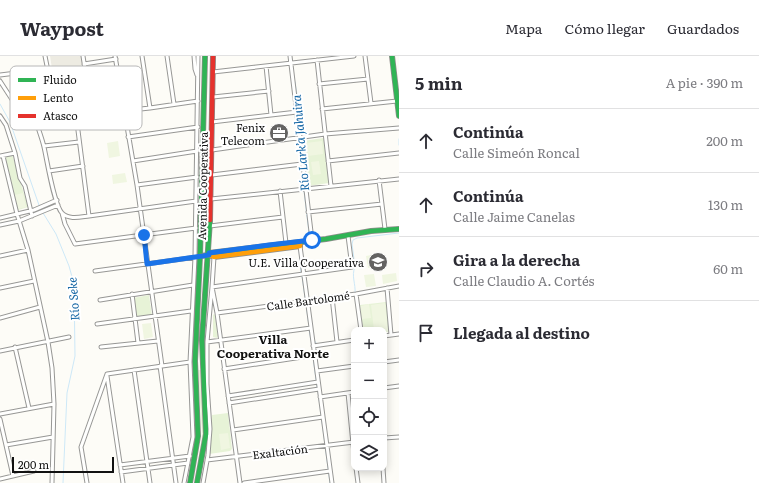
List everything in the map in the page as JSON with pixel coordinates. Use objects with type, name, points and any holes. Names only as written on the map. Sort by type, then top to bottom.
[{"type":"street","points":[[45,56],[47,66]]},
{"type":"street","points":[[83,56],[84,64],[115,58]]},
{"type":"street","points":[[142,56],[150,108]]},
{"type":"street","points":[[167,56],[174,104]]},
{"type":"street","points":[[194,56],[195,69],[198,76]]},
{"type":"street","points":[[184,483],[193,437],[190,362],[191,311],[193,285],[198,257],[196,200],[198,56]]},
{"type":"street","name":"Avenida Cooperativa","points":[[190,483],[198,436],[195,361],[205,56]]},
{"type":"street","name":"Avenida Cooperativa","points":[[197,483],[206,434],[202,340],[211,255],[210,226],[213,56]]},
{"type":"street","points":[[290,56],[312,240]]},
{"type":"street","points":[[213,72],[354,56]]},
{"type":"street","points":[[365,56],[371,103]]},
{"type":"street","points":[[392,56],[399,116]]},
{"type":"street","points":[[317,60],[324,134],[331,186]]},
{"type":"street","points":[[266,66],[272,115]]},
{"type":"street","points":[[0,75],[10,74]]},
{"type":"street","points":[[320,84],[368,79]]},
{"type":"street","points":[[0,81],[10,96]]},
{"type":"street","points":[[213,97],[269,91]]},
{"type":"street","points":[[142,109],[198,101]]},
{"type":"street","points":[[322,109],[397,101]]},
{"type":"street","points":[[212,122],[297,112]]},
{"type":"street","points":[[0,116],[6,125],[20,178],[25,186],[34,215]]},
{"type":"street","points":[[0,127],[6,125]]},
{"type":"street","points":[[128,137],[198,127]]},
{"type":"street","points":[[212,150],[324,134],[399,128]]},
{"type":"street","points":[[39,130],[58,205],[75,244],[196,228]]},
{"type":"street","points":[[78,130],[89,216]]},
{"type":"street","points":[[127,130],[144,235],[176,483]]},
{"type":"street","points":[[44,146],[79,142]]},
{"type":"street","points":[[133,161],[197,151]]},
{"type":"street","points":[[14,153],[2,156],[28,250],[48,342],[52,368],[54,404],[52,483]]},
{"type":"street","points":[[328,161],[399,153]]},
{"type":"street","points":[[212,175],[302,164]]},
{"type":"street","points":[[49,171],[83,166]]},
{"type":"street","points":[[137,185],[197,177]]},
{"type":"street","points":[[211,199],[399,178]]},
{"type":"street","points":[[379,180],[385,229]]},
{"type":"street","points":[[280,191],[286,243]]},
{"type":"street","points":[[0,218],[32,210],[57,200]]},
{"type":"street","points":[[62,213],[68,217],[89,216],[196,200]]},
{"type":"street","points":[[308,212],[382,204]]},
{"type":"street","points":[[0,225],[19,221],[58,205]]},
{"type":"street","points":[[210,226],[283,217]]},
{"type":"street","points":[[211,255],[300,244],[312,240],[348,236],[385,229],[399,229]]},
{"type":"street","points":[[212,287],[352,266],[348,236]]},
{"type":"street","points":[[96,271],[286,243],[300,244]]},
{"type":"street","points":[[300,244],[332,483]]},
{"type":"street","points":[[0,256],[28,250]]},
{"type":"street","points":[[203,483],[207,460],[210,420],[207,384],[207,342],[212,287],[211,255]]},
{"type":"street","points":[[0,288],[34,282]]},
{"type":"street","points":[[100,300],[193,285]]},
{"type":"street","name":"Calle Bartolomé","points":[[217,313],[356,294],[399,286]]},
{"type":"street","points":[[212,287],[221,340],[240,483]]},
{"type":"street","points":[[387,288],[391,335]]},
{"type":"street","points":[[132,294],[138,343]]},
{"type":"street","points":[[356,294],[361,327]]},
{"type":"street","points":[[332,297],[338,342]]},
{"type":"street","points":[[0,318],[40,307]]},
{"type":"street","points":[[97,324],[191,311]]},
{"type":"street","points":[[207,342],[311,328]]},
{"type":"street","points":[[387,336],[399,334]]},
{"type":"street","points":[[0,351],[69,338]]},
{"type":"street","points":[[314,346],[351,340]]},
{"type":"street","points":[[101,347],[158,341]]},
{"type":"street","points":[[15,347],[28,408]]},
{"type":"street","points":[[224,369],[314,355]]},
{"type":"street","points":[[387,362],[399,360]]},
{"type":"street","points":[[107,374],[190,362]]},
{"type":"street","points":[[317,371],[351,366]]},
{"type":"street","points":[[134,370],[150,483]]},
{"type":"street","points":[[107,374],[123,483]]},
{"type":"street","points":[[88,483],[82,447],[107,374]]},
{"type":"street","points":[[228,396],[318,382]]},
{"type":"street","points":[[387,388],[399,386],[399,391]]},
{"type":"street","points":[[229,402],[319,389]]},
{"type":"street","points":[[320,397],[351,392]]},
{"type":"street","points":[[348,393],[352,435]]},
{"type":"street","points":[[0,414],[54,404]]},
{"type":"street","points":[[233,430],[323,417]]},
{"type":"street","points":[[0,419],[13,476]]},
{"type":"street","points":[[6,446],[53,436]]},
{"type":"street","points":[[387,438],[399,437]]},
{"type":"street","name":"Exaltación","points":[[207,460],[351,442]]},
{"type":"street","points":[[120,465],[190,456]]},
{"type":"street","points":[[122,472],[188,463]]},
{"type":"street","points":[[0,479],[34,471]]},
{"type":"street","points":[[244,483],[330,471]]},
{"type":"street","points":[[356,471],[358,483]]},
{"type":"street","points":[[383,471],[384,483]]},
{"type":"green space","points":[[323,138],[329,183],[308,186],[302,142]]},
{"type":"green space","points":[[118,141],[120,156],[109,158],[107,143]]},
{"type":"green space","points":[[322,141],[323,154],[308,156],[306,143]]},
{"type":"green space","points":[[210,152],[207,253],[205,255],[207,154]]},
{"type":"green space","points":[[12,154],[28,207],[18,210],[5,156]]},
{"type":"green space","points":[[319,161],[321,174],[313,175],[311,162]]},
{"type":"green space","points":[[125,173],[127,182],[113,184],[112,175]]},
{"type":"green space","points":[[23,193],[26,207],[18,209],[15,195]]},
{"type":"green space","points":[[382,253],[384,266],[368,268],[366,256]]},
{"type":"green space","points":[[396,273],[397,281],[383,284],[382,275]]},
{"type":"green space","points":[[374,274],[376,286],[366,287],[364,275]]},
{"type":"green space","points":[[149,295],[152,316],[137,318],[133,298]]},
{"type":"green space","points":[[386,302],[390,331],[387,332],[387,327],[363,327],[360,305]]},
{"type":"green space","points":[[385,303],[388,331],[387,327],[374,327],[371,305]]},
{"type":"green space","points":[[369,304],[371,318],[362,319],[361,306]]},
{"type":"green space","points":[[214,314],[218,336],[217,338],[213,337]]},
{"type":"green space","points":[[151,323],[153,337],[144,339],[142,324]]},
{"type":"green space","points":[[198,370],[201,370],[205,435],[201,462],[198,462],[202,435]]},
{"type":"green space","points":[[228,413],[232,449],[230,451],[209,454],[212,415]]},
{"type":"green space","points":[[228,433],[230,448],[221,450],[219,434]]},
{"type":"shaded area","points":[[50,56],[82,56],[83,66],[52,66]]},
{"type":"waterway","name":"Río Lark’a Jahuira","points":[[295,82],[299,108],[299,122]]},
{"type":"waterway","name":"Río Seke","points":[[0,104],[10,122]]},
{"type":"waterway","name":"Río Lark’a Jahuira","points":[[296,124],[300,155]]},
{"type":"waterway","name":"Río Seke","points":[[13,130],[40,208],[56,234],[69,266],[74,284],[75,356],[67,393],[63,483]]},
{"type":"waterway","name":"Río Lark’a Jahuira","points":[[399,139],[399,145]]},
{"type":"waterway","name":"Río Lark’a Jahuira","points":[[301,166],[309,233],[308,240]]},
{"type":"waterway","name":"Río Lark’a Jahuira","points":[[355,293],[353,274],[355,267],[352,244],[353,240],[357,238],[399,233]]},
{"type":"waterway","name":"Río Lark’a Jahuira","points":[[299,249],[301,273]]},
{"type":"waterway","name":"Río Lark’a Jahuira","points":[[302,276],[309,326]]},
{"type":"waterway","name":"Río Lark’a Jahuira","points":[[309,330],[311,340]]},
{"type":"waterway","name":"Río Lark’a Jahuira","points":[[314,342],[316,342],[315,349]]},
{"type":"waterway","name":"Río Lark’a Jahuira","points":[[313,357],[317,387]]},
{"type":"waterway","name":"Río Lark’a Jahuira","points":[[318,391],[330,483]]},
{"type":"traffic: fast","points":[[190,483],[198,436],[195,361],[200,256],[205,56]]},
{"type":"traffic: fast","points":[[392,56],[399,116]]},
{"type":"traffic: fast","points":[[197,483],[206,434],[202,340],[210,220]]},
{"type":"traffic: fast","points":[[209,253],[326,239],[371,231],[399,229]]},
{"type":"traffic: slow","points":[[200,256],[209,255],[214,257],[300,246],[300,242]]},
{"type":"traffic: jam","points":[[210,220],[213,56]]},
{"type":"place","name":"Fenix Telecom","points":[[279,133]]},
{"type":"place","name":"U.E. Villa Cooperativa","points":[[378,262]]},
{"type":"district","name":"Villa Cooperativa Norte","points":[[273,346]]},
{"type":"route","points":[[144,235],[147,264],[209,255],[209,253],[312,240]]}]
